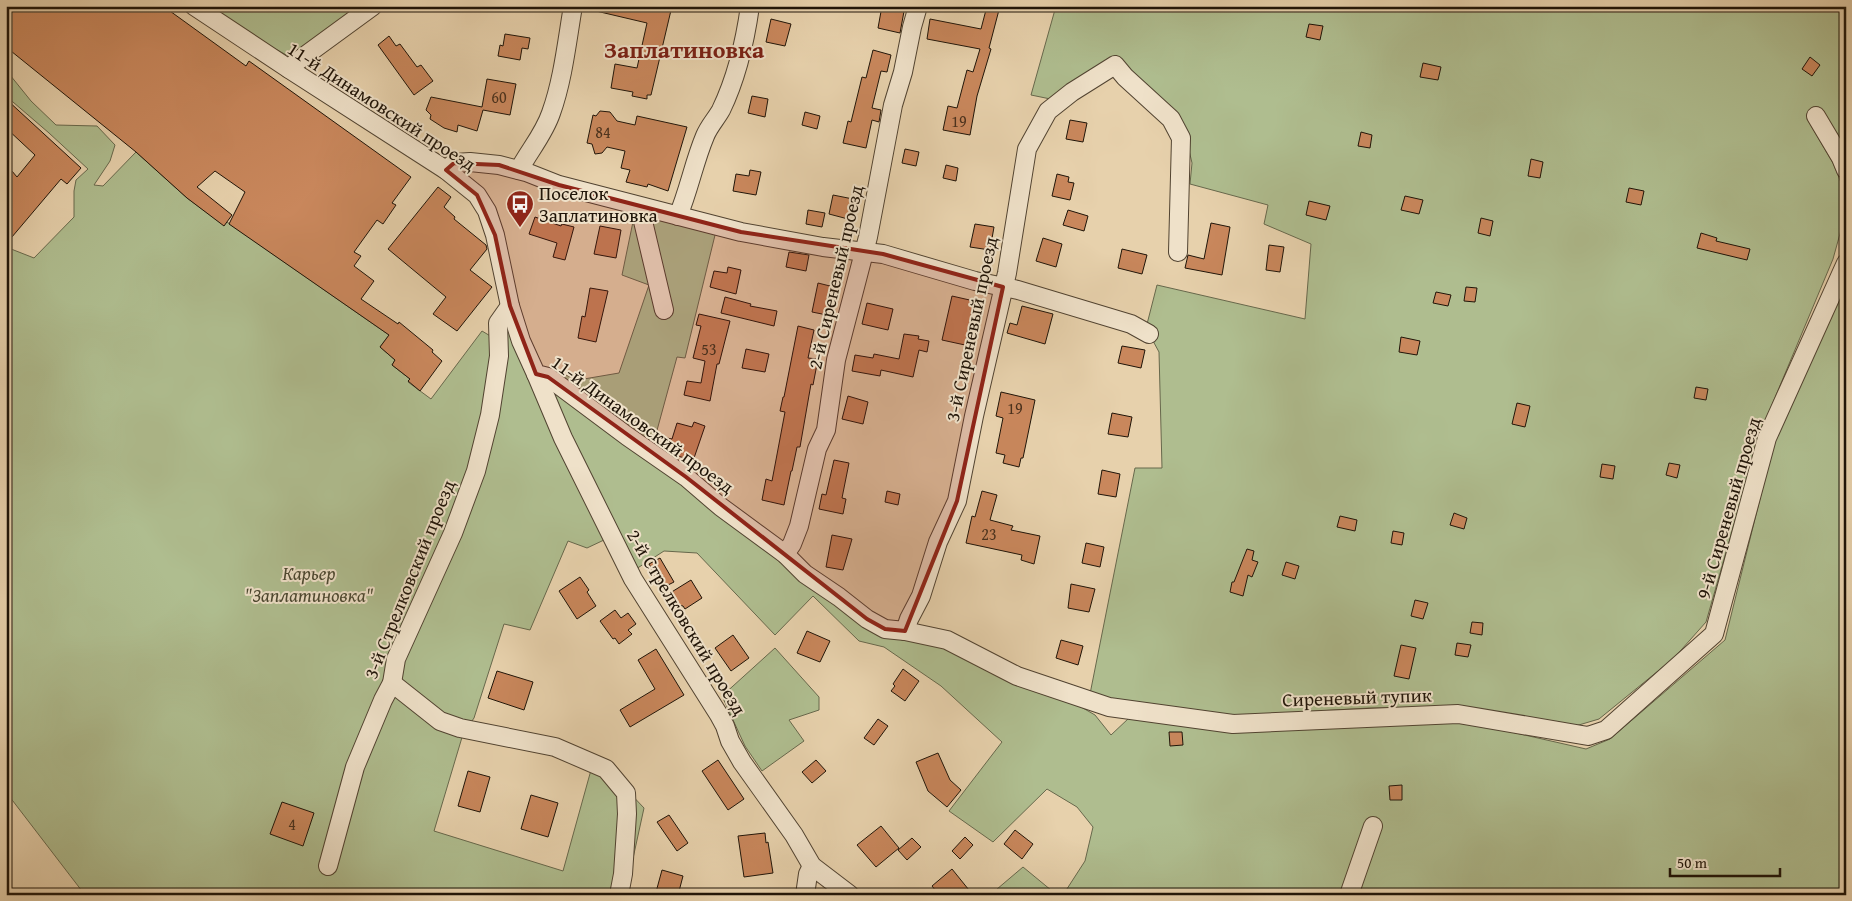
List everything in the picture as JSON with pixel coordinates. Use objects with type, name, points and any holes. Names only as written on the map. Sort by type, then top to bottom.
[{"type":"street","name":"11-й Динамовский проезд","points":[[194,6],[446,170],[477,195],[487,211],[496,235],[510,306],[536,374],[548,377],[686,477],[721,507],[784,554],[805,574],[867,619],[885,629],[905,631],[947,640],[1017,676],[1109,707]]},
{"type":"street","points":[[289,69],[373,6]]},
{"type":"street","points":[[519,170],[545,128],[552,112],[559,84],[572,6]]},
{"type":"street","points":[[678,216],[688,192],[695,162],[706,133],[720,111],[733,82],[745,44],[750,6]]},
{"type":"street","name":"2-й Сиреневый проезд","points":[[784,554],[792,544],[799,526],[817,450],[826,430],[836,360],[868,237],[893,105],[903,72],[918,6]]},
{"type":"street","name":"3-й Сиреневый проезд","points":[[905,631],[921,596],[938,542],[957,501],[974,416],[1007,272],[1027,149],[1048,111],[1072,92],[1115,65],[1171,119],[1181,138],[1178,252]]},
{"type":"street","points":[[1816,116],[1846,170]]},
{"type":"street","points":[[446,170],[454,163],[470,162],[499,165],[519,170],[559,185],[642,208],[741,232],[823,247],[883,254],[1131,324],[1148,334]]},
{"type":"street","points":[[642,208],[642,217],[664,310]]},
{"type":"street","name":"9-й Сиреневый проезд","points":[[1606,730],[1714,634],[1767,438],[1846,263]]},
{"type":"street","name":"3-й Стрелковский проезд","points":[[328,866],[355,767],[383,700],[392,684],[396,659],[453,533],[476,471],[490,415],[499,356],[498,322],[510,306]]},
{"type":"street","name":"2-й Стрелковский проезд","points":[[536,374],[563,438],[633,579],[726,726],[730,741],[742,762],[794,835],[812,866],[850,895]]},
{"type":"street","points":[[392,684],[440,721],[460,728],[555,747],[606,769],[626,794],[627,814],[623,874],[619,895]]},
{"type":"street","name":"Сиреневый тупик","points":[[1109,707],[1233,724],[1458,714],[1574,735],[1588,736],[1606,730]]},
{"type":"street","points":[[1349,895],[1373,826]]},
{"type":"street","points":[[805,895],[808,874],[812,866]]},
{"type":"highlighted area","points":[[454,163],[499,165],[559,185],[741,232],[883,254],[1003,287],[957,501],[905,631],[885,629],[867,619],[686,477],[548,377],[536,374],[510,306],[495,235],[477,195],[446,170]]},
{"type":"green space","points":[[206,6],[363,6],[290,57],[239,29]]},
{"type":"green space","points":[[1056,6],[1846,6],[1846,149],[1821,113],[1809,122],[1833,163],[1846,195],[1846,212],[1833,259],[1761,431],[1706,622],[1674,658],[1599,719],[1572,727],[1458,707],[1369,708],[1232,716],[1122,701],[1090,694],[1135,468],[1162,468],[1159,352],[1146,328],[1157,285],[1305,319],[1311,244],[1264,224],[1268,205],[1190,184],[1192,163],[1183,124],[1111,75],[1065,102],[1031,95]]},
{"type":"green space","name":"Карьер \"Заплатиновка\"","points":[[6,70],[31,101],[56,125],[97,126],[115,145],[110,161],[94,185],[103,186],[136,152],[187,198],[224,225],[227,222],[389,335],[380,347],[395,360],[392,365],[410,379],[408,382],[431,399],[482,331],[492,337],[507,324],[604,540],[587,548],[568,541],[530,630],[504,624],[474,718],[463,734],[434,831],[563,871],[591,770],[626,789],[644,808],[625,895],[85,895],[6,792],[6,247],[34,258],[74,217],[76,180],[88,169],[6,96]]},
{"type":"green space","points":[[635,212],[716,231],[685,358],[677,357],[656,434],[650,447],[553,370],[578,380],[619,373],[649,285],[622,275]]},
{"type":"green space","points":[[1846,278],[1846,895],[1063,895],[1085,861],[1093,827],[1077,807],[1047,789],[993,842],[949,811],[1002,742],[941,686],[884,647],[859,641],[813,596],[775,635],[697,553],[664,551],[636,569],[575,446],[549,385],[836,600],[1069,700],[1095,715],[1111,735],[1129,718],[1459,720],[1586,749],[1610,739],[1725,640],[1774,442]]},
{"type":"green space","points":[[775,648],[819,697],[819,710],[789,720],[804,741],[762,771],[745,746],[722,696]]},
{"type":"green space","points":[[1023,867],[1057,895],[990,895]]},
{"type":"building","points":[[6,6],[163,6],[246,66],[249,61],[411,177],[392,203],[396,205],[383,224],[377,220],[354,252],[361,256],[354,266],[374,281],[361,299],[398,324],[399,322],[433,350],[432,352],[442,361],[420,391],[408,381],[410,379],[392,365],[395,360],[380,347],[389,335],[229,224],[245,192],[215,171],[197,187],[232,215],[224,226],[187,198],[136,152],[6,47]]},
{"type":"building","points":[[597,6],[672,6],[651,95],[647,95],[647,99],[632,96],[633,92],[611,88],[615,64],[637,68],[647,23],[596,11]]},
{"type":"building","points":[[882,6],[905,6],[900,33],[878,28]]},
{"type":"building","points":[[987,6],[1000,6],[989,48],[991,49],[977,96],[970,135],[943,130],[948,106],[957,108],[967,70],[973,72],[980,49],[927,39],[930,19],[981,29]]},
{"type":"building","points":[[771,19],[791,24],[785,46],[766,42]]},
{"type":"building","points":[[1309,24],[1323,26],[1320,40],[1306,37]]},
{"type":"building","points":[[505,34],[530,38],[528,49],[522,48],[520,60],[498,56],[500,45],[503,46]]},
{"type":"building","points":[[389,36],[396,46],[400,44],[417,67],[421,65],[433,81],[414,95],[378,45]]},
{"type":"building","points":[[873,50],[891,55],[887,72],[881,71],[872,108],[881,110],[879,122],[872,120],[866,148],[843,143],[848,121],[851,122],[862,77],[866,78]]},
{"type":"building","points":[[1810,57],[1820,65],[1812,76],[1802,69]]},
{"type":"building","points":[[1423,63],[1441,67],[1438,80],[1420,77]]},
{"type":"building","points":[[487,79],[516,84],[510,115],[483,110],[477,131],[458,125],[457,132],[444,128],[430,119],[431,115],[426,110],[431,97],[482,107]]},
{"type":"building","points":[[752,96],[768,99],[765,117],[748,113]]},
{"type":"building","points":[[6,99],[81,168],[67,184],[61,179],[6,244],[6,164],[17,177],[35,155],[6,128]]},
{"type":"building","points":[[600,111],[610,112],[617,121],[635,125],[637,116],[687,127],[668,191],[648,184],[647,187],[626,182],[630,170],[621,168],[625,151],[607,147],[602,153],[595,154],[592,144],[587,143],[593,115],[596,116]]},
{"type":"building","points":[[805,112],[820,116],[817,129],[802,125]]},
{"type":"building","points":[[1070,120],[1087,123],[1083,142],[1066,139]]},
{"type":"building","points":[[1361,132],[1372,135],[1370,148],[1358,146]]},
{"type":"building","points":[[905,149],[919,152],[916,166],[902,163]]},
{"type":"building","points":[[1531,159],[1543,162],[1540,178],[1528,176]]},
{"type":"building","points":[[946,165],[958,168],[956,181],[943,178]]},
{"type":"building","points":[[750,170],[761,172],[756,195],[733,191],[736,174],[749,176]]},
{"type":"building","points":[[1057,174],[1069,177],[1068,182],[1074,183],[1070,200],[1052,196]]},
{"type":"building","points":[[438,187],[451,197],[444,207],[455,217],[454,219],[486,245],[487,249],[470,270],[492,287],[457,331],[433,314],[446,297],[388,249]]},
{"type":"building","points":[[1629,188],[1644,191],[1641,205],[1626,202]]},
{"type":"building","points":[[833,195],[853,199],[848,219],[829,214]]},
{"type":"building","points":[[1405,196],[1423,200],[1419,214],[1401,210]]},
{"type":"building","points":[[1309,201],[1330,206],[1326,220],[1306,215]]},
{"type":"building","points":[[808,210],[825,213],[822,227],[806,224]]},
{"type":"building","points":[[1068,210],[1088,216],[1084,231],[1063,225]]},
{"type":"building","points":[[535,217],[561,226],[562,224],[574,227],[565,260],[553,257],[557,243],[529,234]]},
{"type":"building","points":[[1481,218],[1493,221],[1490,236],[1478,233]]},
{"type":"building","points":[[1211,223],[1230,227],[1222,275],[1185,268],[1188,255],[1204,259]]},
{"type":"building","points":[[975,224],[994,227],[990,250],[970,247]]},
{"type":"building","points":[[600,226],[621,230],[616,258],[594,254]]},
{"type":"building","points":[[1701,233],[1717,238],[1716,241],[1750,249],[1747,260],[1697,248]]},
{"type":"building","points":[[1043,238],[1062,244],[1056,267],[1036,261]]},
{"type":"building","points":[[1269,245],[1284,247],[1280,272],[1266,270]]},
{"type":"building","points":[[1122,249],[1147,255],[1142,274],[1118,268]]},
{"type":"building","points":[[789,252],[809,255],[806,271],[786,267]]},
{"type":"building","points":[[728,267],[741,270],[736,294],[710,287],[714,271],[727,273]]},
{"type":"building","points":[[818,283],[834,287],[827,315],[812,312]]},
{"type":"building","points":[[1466,287],[1477,288],[1475,302],[1464,301]]},
{"type":"building","points":[[590,288],[608,291],[596,342],[578,338],[582,316],[585,317]]},
{"type":"building","points":[[1436,292],[1451,295],[1448,306],[1433,303]]},
{"type":"building","points":[[952,296],[974,301],[965,345],[942,340]]},
{"type":"building","points":[[725,297],[751,304],[750,306],[777,311],[774,326],[721,313]]},
{"type":"building","points":[[867,303],[893,309],[888,330],[862,324]]},
{"type":"building","points":[[1022,306],[1053,314],[1045,344],[1007,333],[1010,323],[1017,325]]},
{"type":"building","points":[[699,314],[730,321],[719,364],[717,364],[710,401],[684,395],[687,381],[701,383],[705,361],[693,358],[701,326],[696,325]]},
{"type":"building","points":[[798,326],[814,330],[808,358],[818,359],[813,385],[811,384],[800,447],[797,447],[784,505],[762,500],[766,479],[772,481],[785,412],[780,411]]},
{"type":"building","points":[[904,334],[919,336],[918,339],[929,341],[927,352],[919,350],[913,377],[881,370],[880,376],[852,371],[855,355],[873,358],[874,354],[899,359]]},
{"type":"building","points":[[1401,337],[1420,341],[1417,355],[1399,352]]},
{"type":"building","points":[[1122,346],[1145,350],[1141,368],[1118,363]]},
{"type":"building","points":[[746,349],[769,354],[765,372],[742,368]]},
{"type":"building","points":[[1696,387],[1708,389],[1706,400],[1694,398]]},
{"type":"building","points":[[1001,392],[1035,400],[1023,458],[1021,458],[1019,467],[1003,463],[1005,455],[996,453],[1003,418],[996,416]]},
{"type":"building","points":[[848,396],[868,402],[863,424],[842,419]]},
{"type":"building","points":[[1517,403],[1530,406],[1525,427],[1512,424]]},
{"type":"building","points":[[1112,413],[1132,417],[1128,437],[1108,434]]},
{"type":"building","points":[[694,422],[705,426],[693,461],[672,454],[663,448],[667,438],[672,439],[677,423],[692,427]]},
{"type":"building","points":[[834,460],[849,463],[842,498],[846,499],[843,514],[819,509],[822,494],[826,495]]},
{"type":"building","points":[[1669,463],[1680,465],[1677,478],[1666,475]]},
{"type":"building","points":[[1602,464],[1615,466],[1613,479],[1600,477]]},
{"type":"building","points":[[1102,470],[1120,474],[1116,497],[1098,494]]},
{"type":"building","points":[[887,491],[900,494],[898,505],[885,502]]},
{"type":"building","points":[[982,491],[997,495],[990,520],[1013,526],[1011,530],[1040,536],[1034,564],[1021,560],[1022,555],[966,543],[972,516],[975,517]]},
{"type":"building","points":[[1454,513],[1467,518],[1464,529],[1450,525]]},
{"type":"building","points":[[1340,516],[1357,520],[1355,531],[1337,527]]},
{"type":"building","points":[[1393,531],[1404,533],[1402,545],[1391,543]]},
{"type":"building","points":[[832,535],[852,539],[843,570],[826,567]]},
{"type":"building","points":[[1086,543],[1104,547],[1100,567],[1082,563]]},
{"type":"building","points":[[1247,549],[1254,551],[1252,560],[1258,562],[1252,577],[1248,575],[1243,596],[1230,592],[1232,582],[1234,582]]},
{"type":"building","points":[[660,558],[674,582],[662,588],[649,564]]},
{"type":"building","points":[[1286,562],[1299,566],[1295,579],[1282,575]]},
{"type":"building","points":[[580,577],[589,590],[587,592],[596,606],[577,619],[559,591]]},
{"type":"building","points":[[691,580],[702,598],[685,609],[683,606],[674,604],[670,593]]},
{"type":"building","points":[[1071,584],[1095,589],[1089,612],[1068,608]]},
{"type":"building","points":[[1415,600],[1428,603],[1423,619],[1411,616]]},
{"type":"building","points":[[615,610],[621,618],[628,613],[636,624],[628,630],[632,634],[619,644],[600,621]]},
{"type":"building","points":[[1472,622],[1483,623],[1482,635],[1470,633]]},
{"type":"building","points":[[807,631],[830,641],[820,662],[797,653]]},
{"type":"building","points":[[733,635],[749,658],[731,671],[715,648]]},
{"type":"building","points":[[1061,640],[1083,646],[1078,665],[1056,658]]},
{"type":"building","points":[[1457,643],[1471,645],[1468,657],[1455,655]]},
{"type":"building","points":[[1401,645],[1416,648],[1409,679],[1394,676]]},
{"type":"building","points":[[656,649],[684,695],[630,727],[620,710],[655,689],[638,660]]},
{"type":"building","points":[[903,669],[919,681],[905,701],[891,691],[895,686],[893,684]]},
{"type":"building","points":[[497,671],[533,682],[524,710],[488,698]]},
{"type":"building","points":[[878,719],[888,726],[874,745],[864,738]]},
{"type":"building","points":[[1169,732],[1182,732],[1183,745],[1170,746]]},
{"type":"building","points":[[938,753],[950,780],[961,790],[947,807],[928,791],[916,762]]},
{"type":"building","points":[[718,760],[744,799],[728,810],[702,771]]},
{"type":"building","points":[[816,760],[826,771],[812,783],[802,772]]},
{"type":"building","points":[[468,771],[490,777],[480,812],[458,806]]},
{"type":"building","points":[[1402,785],[1402,800],[1390,800],[1389,786]]},
{"type":"building","points":[[531,795],[558,803],[548,837],[521,829]]},
{"type":"building","points":[[282,802],[314,813],[303,846],[270,834]]},
{"type":"building","points":[[669,815],[688,843],[677,851],[657,822]]},
{"type":"building","points":[[881,826],[899,848],[876,867],[857,845]]},
{"type":"building","points":[[1015,830],[1033,844],[1022,859],[1004,844]]},
{"type":"building","points":[[765,833],[773,873],[744,877],[738,836]]},
{"type":"building","points":[[965,837],[973,845],[960,859],[952,851]]},
{"type":"building","points":[[912,838],[921,847],[907,860],[898,850]]},
{"type":"building","points":[[952,869],[973,895],[939,895],[932,886]]},
{"type":"building","points":[[662,870],[683,876],[678,895],[666,895],[656,892]]},
{"type":"place","name":"Поселок Заплатиновка","points":[[520,228]]},
{"type":"district","name":"Заплатиновка","points":[[684,50]]}]
